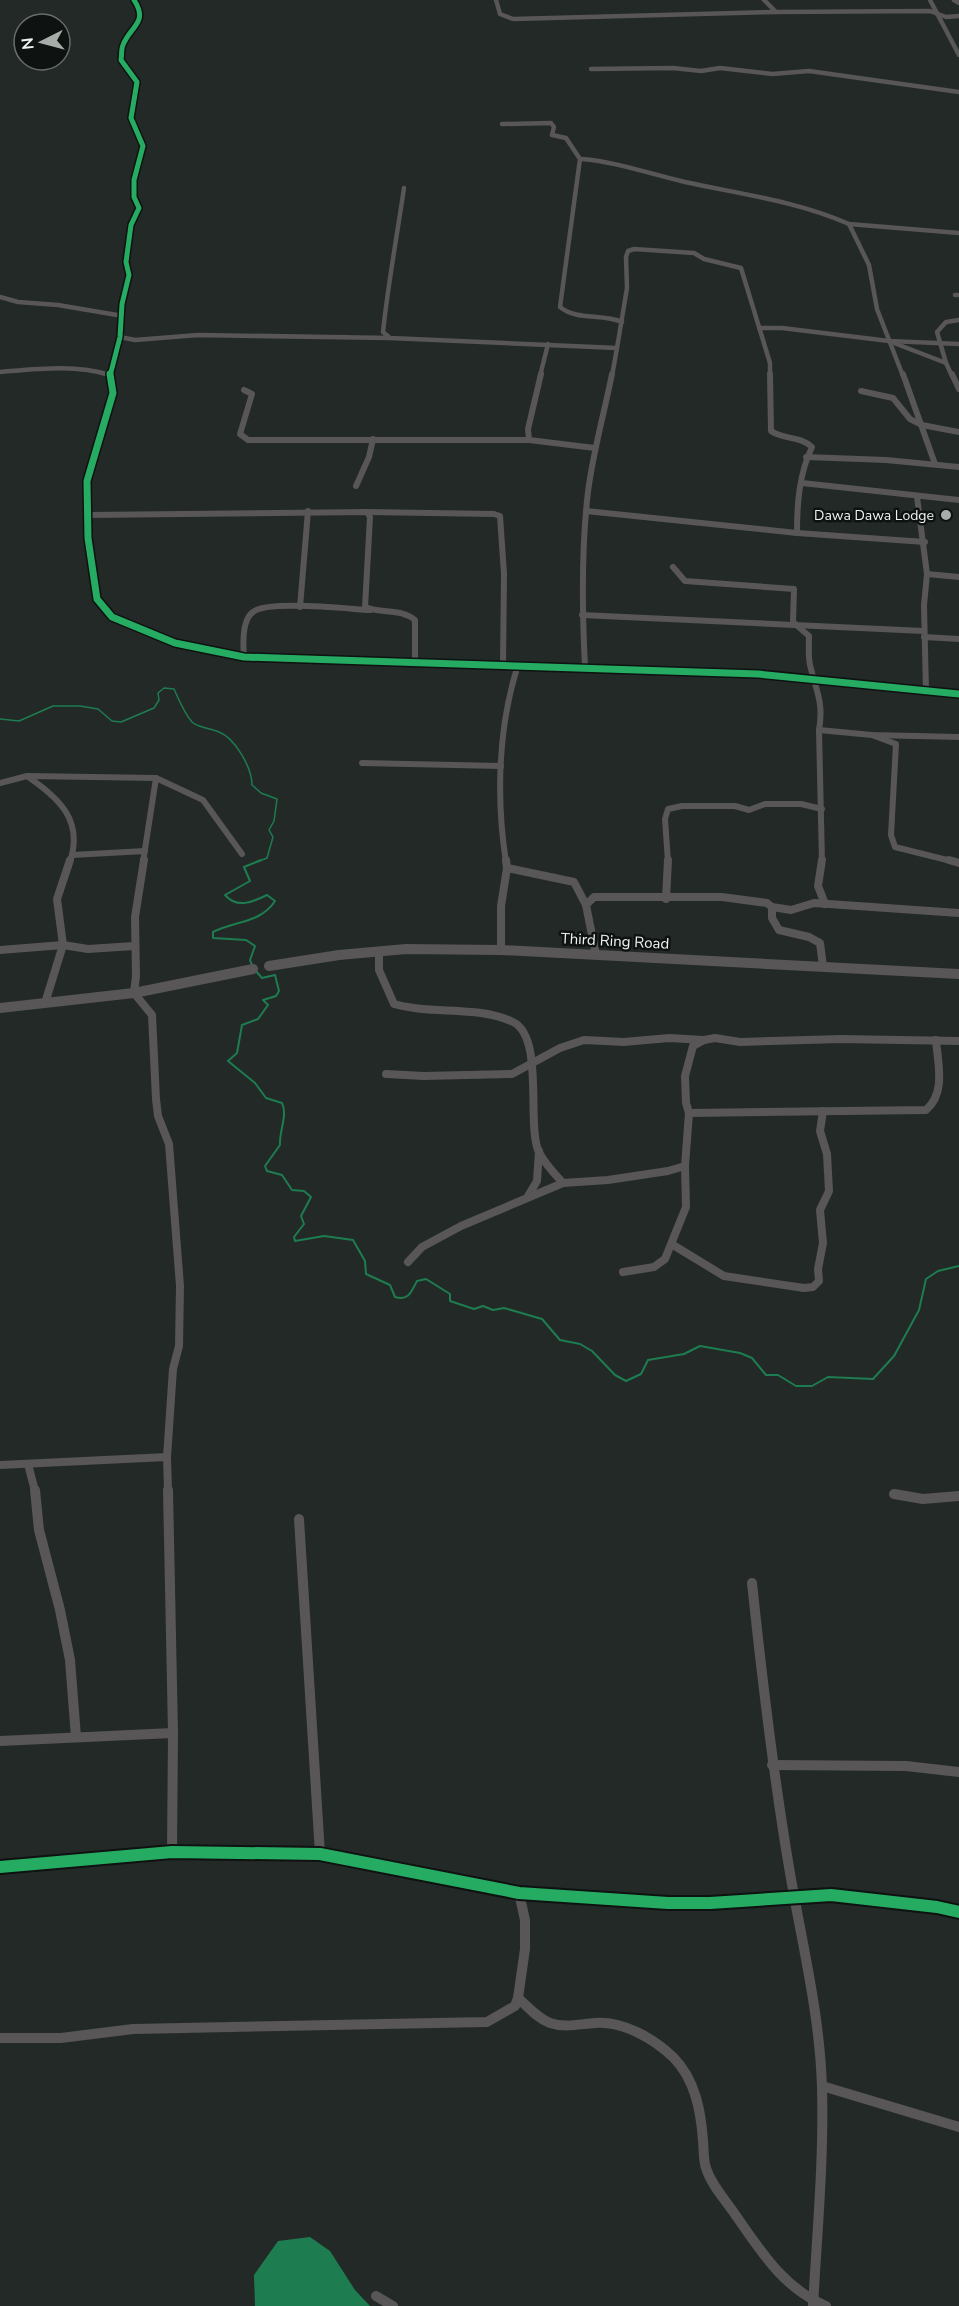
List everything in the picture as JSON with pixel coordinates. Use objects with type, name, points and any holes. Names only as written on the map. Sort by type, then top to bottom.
[{"type":"street","points":[[134,0],[140,9],[139,22],[123,44],[121,60],[137,82],[131,118],[143,146],[134,180],[134,197],[139,208],[131,225],[126,262],[129,275],[122,304],[120,337],[110,375],[113,393],[87,481],[87,515],[97,600],[112,617],[175,643],[244,657],[585,667],[814,679],[959,694]]},
{"type":"street","points":[[495,0],[496,11],[501,16],[513,19],[776,12],[930,11],[946,17],[959,16]]},
{"type":"street","points":[[764,0],[776,12]]},
{"type":"street","points":[[930,0],[959,55]]},
{"type":"street","points":[[954,0],[959,3]]},
{"type":"street","points":[[591,69],[673,68],[701,71],[720,68],[772,74],[802,71],[959,92]]},
{"type":"street","points":[[502,124],[551,123],[554,127],[552,135],[566,138],[582,159],[606,161],[685,182],[744,193],[833,217],[849,224],[959,233]]},
{"type":"street","points":[[582,159],[576,180],[567,267],[560,307],[570,314],[612,316],[622,322]]},
{"type":"street","points":[[390,338],[383,332],[388,280],[396,246],[404,188]]},
{"type":"street","points":[[849,224],[872,268],[877,287],[878,309],[935,464]]},
{"type":"street","points":[[585,667],[582,615],[586,511],[596,448],[616,367],[627,288],[626,257],[628,251],[634,249],[694,253],[704,259],[738,266],[770,363],[771,431],[776,435],[810,444],[812,447],[806,457],[801,483],[797,533]]},
{"type":"street","points":[[0,297],[123,316]]},
{"type":"street","points":[[959,320],[952,319],[943,323],[937,332],[946,363],[957,380],[959,389]]},
{"type":"street","points":[[759,328],[782,328],[890,341],[959,344]]},
{"type":"street","points":[[120,337],[145,340],[198,335],[390,338],[617,348]]},
{"type":"street","points":[[890,341],[946,363]]},
{"type":"street","points":[[529,440],[528,429],[548,344]]},
{"type":"street","points":[[0,372],[56,368],[97,371],[110,375]]},
{"type":"street","points":[[244,390],[252,394],[240,434],[243,438],[258,441],[529,440],[596,448]]},
{"type":"street","points":[[861,391],[893,398],[910,419],[922,425],[959,432]]},
{"type":"street","points":[[356,486],[369,457],[373,439]]},
{"type":"street","points":[[806,457],[886,459],[959,467]]},
{"type":"street","points":[[801,483],[959,500]]},
{"type":"street","points":[[917,497],[927,574],[924,634],[926,691]]},
{"type":"street","points":[[87,515],[308,511],[494,514],[500,516],[504,574],[503,665]]},
{"type":"street","points":[[300,607],[308,511]]},
{"type":"street","points":[[586,511],[797,533],[924,542]]},
{"type":"street","points":[[367,513],[370,517],[365,607],[370,610]]},
{"type":"street","points":[[673,567],[685,581],[794,589],[793,622],[809,636],[809,663],[822,714],[819,730],[822,860],[818,886],[825,904]]},
{"type":"street","points":[[927,574],[959,577]]},
{"type":"street","points":[[244,657],[242,644],[251,613],[258,608],[300,607],[370,610],[411,615],[415,620],[415,662]]},
{"type":"street","points":[[582,615],[924,634],[959,639]]},
{"type":"street","points":[[501,950],[501,906],[507,868],[501,829],[501,766],[508,696],[519,665]]},
{"type":"street","points":[[819,730],[872,735],[959,737]]},
{"type":"street","points":[[872,735],[896,744],[891,835],[895,847],[959,863]]},
{"type":"street","points":[[362,763],[501,766]]},
{"type":"street","points":[[27,776],[55,796],[72,822],[72,855],[57,899],[63,945],[45,1003]]},
{"type":"street","points":[[0,783],[27,776],[156,778],[203,800],[242,854]]},
{"type":"street","points":[[134,993],[137,983],[134,946],[138,929],[135,917],[156,778]]},
{"type":"street","points":[[666,899],[669,872],[665,819],[668,809],[682,806],[735,806],[749,810],[765,804],[801,804],[822,809]]},
{"type":"street","points":[[72,855],[145,851]]},
{"type":"street","points":[[507,868],[529,874],[559,876],[574,882],[582,893],[586,905],[596,955]]},
{"type":"street","points":[[586,905],[594,897],[600,896],[666,899],[722,897],[767,903],[772,907],[791,910],[814,903],[959,913]]},
{"type":"street","points":[[772,907],[772,918],[779,930],[809,937],[820,944],[823,966]]},
{"type":"street","points":[[0,950],[63,945],[88,949],[134,946]]},
{"type":"street","name":"Third Ring Road","points":[[269,966],[406,949],[501,950],[959,974]]},
{"type":"street","points":[[379,952],[379,970],[394,1004],[425,1012],[487,1015],[507,1019],[521,1027],[527,1042],[530,1062],[533,1129],[539,1150],[538,1179],[534,1191],[522,1200]]},
{"type":"street","points":[[0,1008],[134,993],[269,966]]},
{"type":"street","points":[[134,993],[152,1015],[156,1099],[158,1116],[169,1144],[180,1286],[179,1346],[173,1369],[167,1457],[173,1733],[172,1852]]},
{"type":"street","points":[[386,1074],[512,1074],[523,1070],[530,1062],[584,1040],[624,1042],[959,1041]]},
{"type":"street","points":[[689,1113],[926,1110],[933,1106],[938,1097],[936,1040]]},
{"type":"street","points":[[623,1272],[654,1267],[665,1259],[673,1245],[686,1207],[685,1166],[689,1113],[685,1076],[692,1042]]},
{"type":"street","points":[[673,1245],[724,1276],[804,1288],[813,1287],[819,1281],[818,1269],[823,1243],[820,1210],[829,1191],[827,1154],[820,1131],[823,1111]]},
{"type":"street","points":[[539,1150],[563,1183]]},
{"type":"street","points":[[408,1262],[422,1247],[461,1226],[563,1183],[608,1180],[668,1171],[685,1166]]},
{"type":"street","points":[[0,1465],[167,1457]]},
{"type":"street","points":[[28,1464],[35,1488],[40,1534],[58,1594],[71,1661],[76,1703],[76,1737]]},
{"type":"street","points":[[894,1494],[923,1498],[959,1496]]},
{"type":"street","points":[[299,1519],[320,1854]]},
{"type":"street","points":[[752,1582],[772,1765],[794,1897],[809,1967],[822,2086],[813,2304]]},
{"type":"street","points":[[0,1741],[173,1733]]},
{"type":"street","points":[[772,1765],[906,1766],[959,1772]]},
{"type":"street","points":[[0,1867],[172,1852],[320,1854],[519,1893],[668,1903],[831,1895],[864,1897],[959,1912]]},
{"type":"street","points":[[0,2038],[61,2038],[133,2030],[486,2022],[515,2006],[518,1998],[525,1949],[525,1920],[519,1893]]},
{"type":"street","points":[[518,1998],[539,2017],[555,2024],[604,2024],[636,2034],[664,2049],[679,2063],[688,2076],[700,2115],[706,2171],[760,2252],[813,2304],[825,2306]]},
{"type":"street","points":[[822,2086],[959,2127]]},
{"type":"street","points":[[376,2296],[393,2306]]},
{"type":"shaded area","points":[[310,2237],[330,2251],[355,2290],[370,2306],[255,2306],[254,2275],[278,2241]]},
{"type":"waterway","points":[[0,719],[19,721],[53,706],[80,706],[98,709],[112,721],[121,722],[154,708],[159,700],[158,693],[164,688],[174,689],[192,722],[219,732],[231,740],[246,762],[252,785],[261,793],[277,799],[274,821],[269,830],[273,837],[267,858],[257,862]]},
{"type":"waterway","points":[[252,965],[250,960],[255,946],[246,940],[213,938],[213,932],[255,918],[275,901],[267,895],[251,902],[240,903],[225,895],[250,881],[244,867],[261,860]]},
{"type":"waterway","points":[[255,970],[262,978],[275,975],[279,991],[276,996],[263,1000],[268,1005],[258,1019],[242,1025],[237,1053],[228,1061],[255,1083],[266,1098],[282,1103],[284,1108],[280,1145],[265,1166],[267,1171],[282,1175],[292,1190],[304,1191],[311,1197],[301,1216],[304,1224],[294,1237],[295,1241],[324,1236],[353,1240],[365,1261],[366,1274],[390,1285],[395,1297],[407,1297],[417,1281],[426,1279],[450,1294],[450,1301],[474,1309],[483,1306],[493,1310],[504,1308],[542,1319],[560,1340],[580,1344],[592,1351],[615,1375],[626,1381],[641,1374],[648,1360],[684,1354],[700,1346],[740,1353],[752,1358],[766,1375],[778,1375],[796,1386],[812,1386],[828,1377],[873,1379],[894,1356],[919,1310],[926,1279],[938,1271],[959,1266]]},
{"type":"cycle path","points":[[134,0],[140,9],[139,22],[123,44],[121,60],[137,82],[131,118],[143,146],[134,180],[134,197],[139,208],[131,225],[126,262],[129,275],[122,304],[120,337],[110,375],[113,393],[87,481],[88,538],[97,599],[112,617],[175,643],[244,657],[758,674],[959,694]]},
{"type":"cycle path","points":[[0,1867],[172,1852],[320,1854],[519,1893],[668,1903],[710,1903],[831,1895],[937,1907],[959,1912]]},
{"type":"place","name":"Dawa Dawa Lodge","points":[[946,515]]}]
